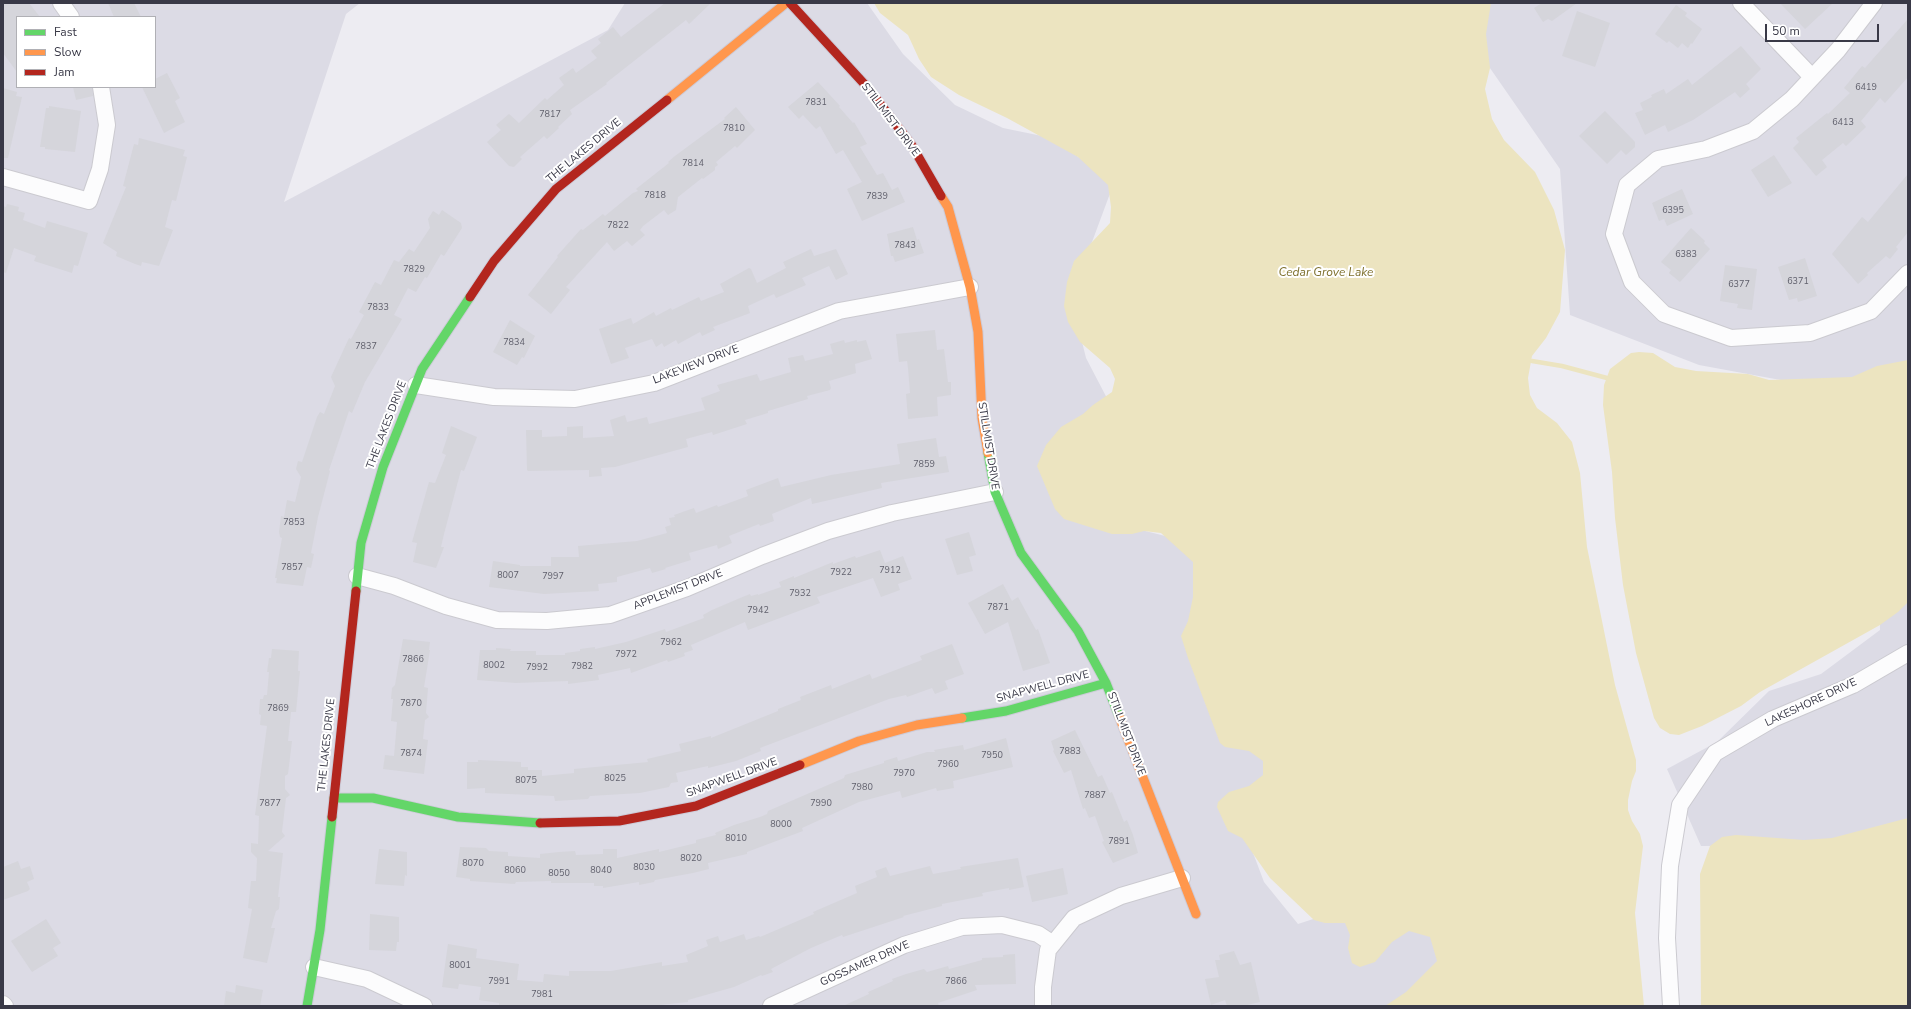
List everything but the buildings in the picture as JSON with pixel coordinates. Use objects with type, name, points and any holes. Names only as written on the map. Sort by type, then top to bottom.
[{"type":"street","points":[[60,3],[70,16]]},
{"type":"street","name":"THE LAKES DRIVE","points":[[308,1006],[320,930],[361,543],[384,467],[422,369],[494,261],[556,189],[786,3]]},
{"type":"street","name":"STILLMIST DRIVE","points":[[790,3],[868,88],[911,144],[948,207],[970,287],[978,332],[982,418],[995,492],[1021,553],[1078,631],[1106,683],[1196,914]]},
{"type":"street","points":[[1741,3],[1812,77]]},
{"type":"street","points":[[1874,3],[1838,50],[1792,99],[1753,131],[1706,149],[1658,159],[1627,185],[1614,234],[1632,282],[1664,314],[1732,338],[1810,333],[1816,331],[1871,310],[1908,273]]},
{"type":"street","points":[[3,177],[89,201],[100,169],[107,125],[101,88]]},
{"type":"street","name":"LAKEVIEW DRIVE","points":[[416,385],[494,398],[575,399],[654,382],[839,311],[970,287]]},
{"type":"street","name":"APPLEMIST DRIVE","points":[[357,576],[394,586],[446,606],[497,620],[547,621],[610,615],[687,588],[762,556],[828,531],[892,513],[995,492]]},
{"type":"street","name":"LAKESHORE DRIVE","points":[[1672,1006],[1666,938],[1670,866],[1680,805],[1715,753],[1773,719],[1853,685],[1908,653]]},
{"type":"street","name":"SNAPWELL DRIVE","points":[[334,798],[373,798],[458,817],[546,824],[619,821],[696,806],[859,741],[917,725],[1006,711],[1106,683]]},
{"type":"street","points":[[1044,1006],[1044,986],[1048,950],[1074,918],[1121,896],[1182,878]]},
{"type":"street","name":"GOSSAMER DRIVE","points":[[770,1006],[904,945],[962,928],[1002,925],[1038,934],[1053,944]]},
{"type":"street","points":[[314,966],[367,979],[424,1006]]},
{"type":"shaded area","points":[[3,3],[360,3],[346,14],[284,202],[608,30],[625,3],[867,3],[903,54],[955,105],[1003,128],[1047,137],[1115,180],[1092,242],[1068,285],[1086,358],[1110,404],[1086,516],[1177,539],[1212,573],[1290,779],[1238,813],[1264,882],[1298,924],[1350,907],[1444,916],[1430,1006],[3,1006]]},
{"type":"shaded area","points":[[1483,3],[1908,3],[1908,366],[1835,390],[1699,365],[1570,315],[1560,169],[1483,58]]},
{"type":"shaded area","points":[[1908,565],[1908,822],[1873,845],[1701,846],[1667,769],[1717,742],[1769,691],[1821,674],[1880,630],[1879,570]]},
{"type":"water","name":"Cedar Grove Lake","points":[[874,3],[1491,3],[1486,34],[1490,68],[1485,89],[1492,119],[1504,140],[1535,172],[1554,210],[1565,250],[1560,312],[1546,338],[1532,356],[1528,378],[1530,395],[1537,408],[1557,423],[1572,442],[1580,473],[1587,547],[1615,685],[1636,760],[1636,771],[1628,800],[1628,810],[1632,821],[1640,834],[1643,846],[1635,913],[1644,1006],[1385,1006],[1406,992],[1437,961],[1430,937],[1409,931],[1392,942],[1375,962],[1360,967],[1352,963],[1348,948],[1350,935],[1345,923],[1325,923],[1314,920],[1270,878],[1242,838],[1228,831],[1217,807],[1218,802],[1229,792],[1249,786],[1263,775],[1263,761],[1249,751],[1225,747],[1220,743],[1188,658],[1181,636],[1188,621],[1193,597],[1193,562],[1161,533],[1144,531],[1132,534],[1112,534],[1064,519],[1055,509],[1037,466],[1046,445],[1061,427],[1083,414],[1112,392],[1115,379],[1110,368],[1080,342],[1068,322],[1064,306],[1067,282],[1074,261],[1110,223],[1111,207],[1108,185],[1078,157],[1007,118],[959,95],[931,77],[919,59],[908,35],[880,13]]},
{"type":"water","points":[[1631,353],[1653,353],[1675,367],[1696,371],[1748,374],[1769,380],[1852,377],[1877,366],[1908,360],[1908,602],[1898,612],[1880,625],[1760,692],[1741,706],[1702,726],[1679,735],[1670,734],[1660,728],[1654,718],[1636,653],[1623,585],[1615,518],[1612,472],[1603,405],[1604,385],[1610,369]]},
{"type":"water","points":[[1908,818],[1908,1006],[1701,1006],[1700,874],[1710,846],[1722,837],[1736,835],[1804,840],[1832,838]]},
{"type":"waterway","points":[[1532,361],[1562,366],[1607,378]]},
{"type":"traffic: fast","points":[[356,591],[361,543],[383,467],[422,369],[470,297]]},
{"type":"traffic: fast","points":[[988,453],[995,492],[1021,553],[1078,631],[1106,683],[1119,716]]},
{"type":"traffic: fast","points":[[962,718],[1006,711],[1106,683]]},
{"type":"traffic: fast","points":[[334,798],[373,798],[458,817],[540,823]]},
{"type":"traffic: fast","points":[[307,1006],[320,930],[332,817]]},
{"type":"traffic: slow","points":[[667,100],[786,3]]},
{"type":"traffic: slow","points":[[941,196],[948,207],[970,287],[978,332],[982,418],[988,453]]},
{"type":"traffic: slow","points":[[1119,716],[1196,914]]},
{"type":"traffic: slow","points":[[800,765],[859,741],[917,725],[962,718]]},
{"type":"traffic: jam","points":[[790,3],[868,88],[911,144],[941,196]]},
{"type":"traffic: jam","points":[[470,297],[494,261],[556,189],[667,100]]},
{"type":"traffic: jam","points":[[332,817],[356,591]]},
{"type":"traffic: jam","points":[[540,823],[619,821],[696,806],[800,765]]}]
